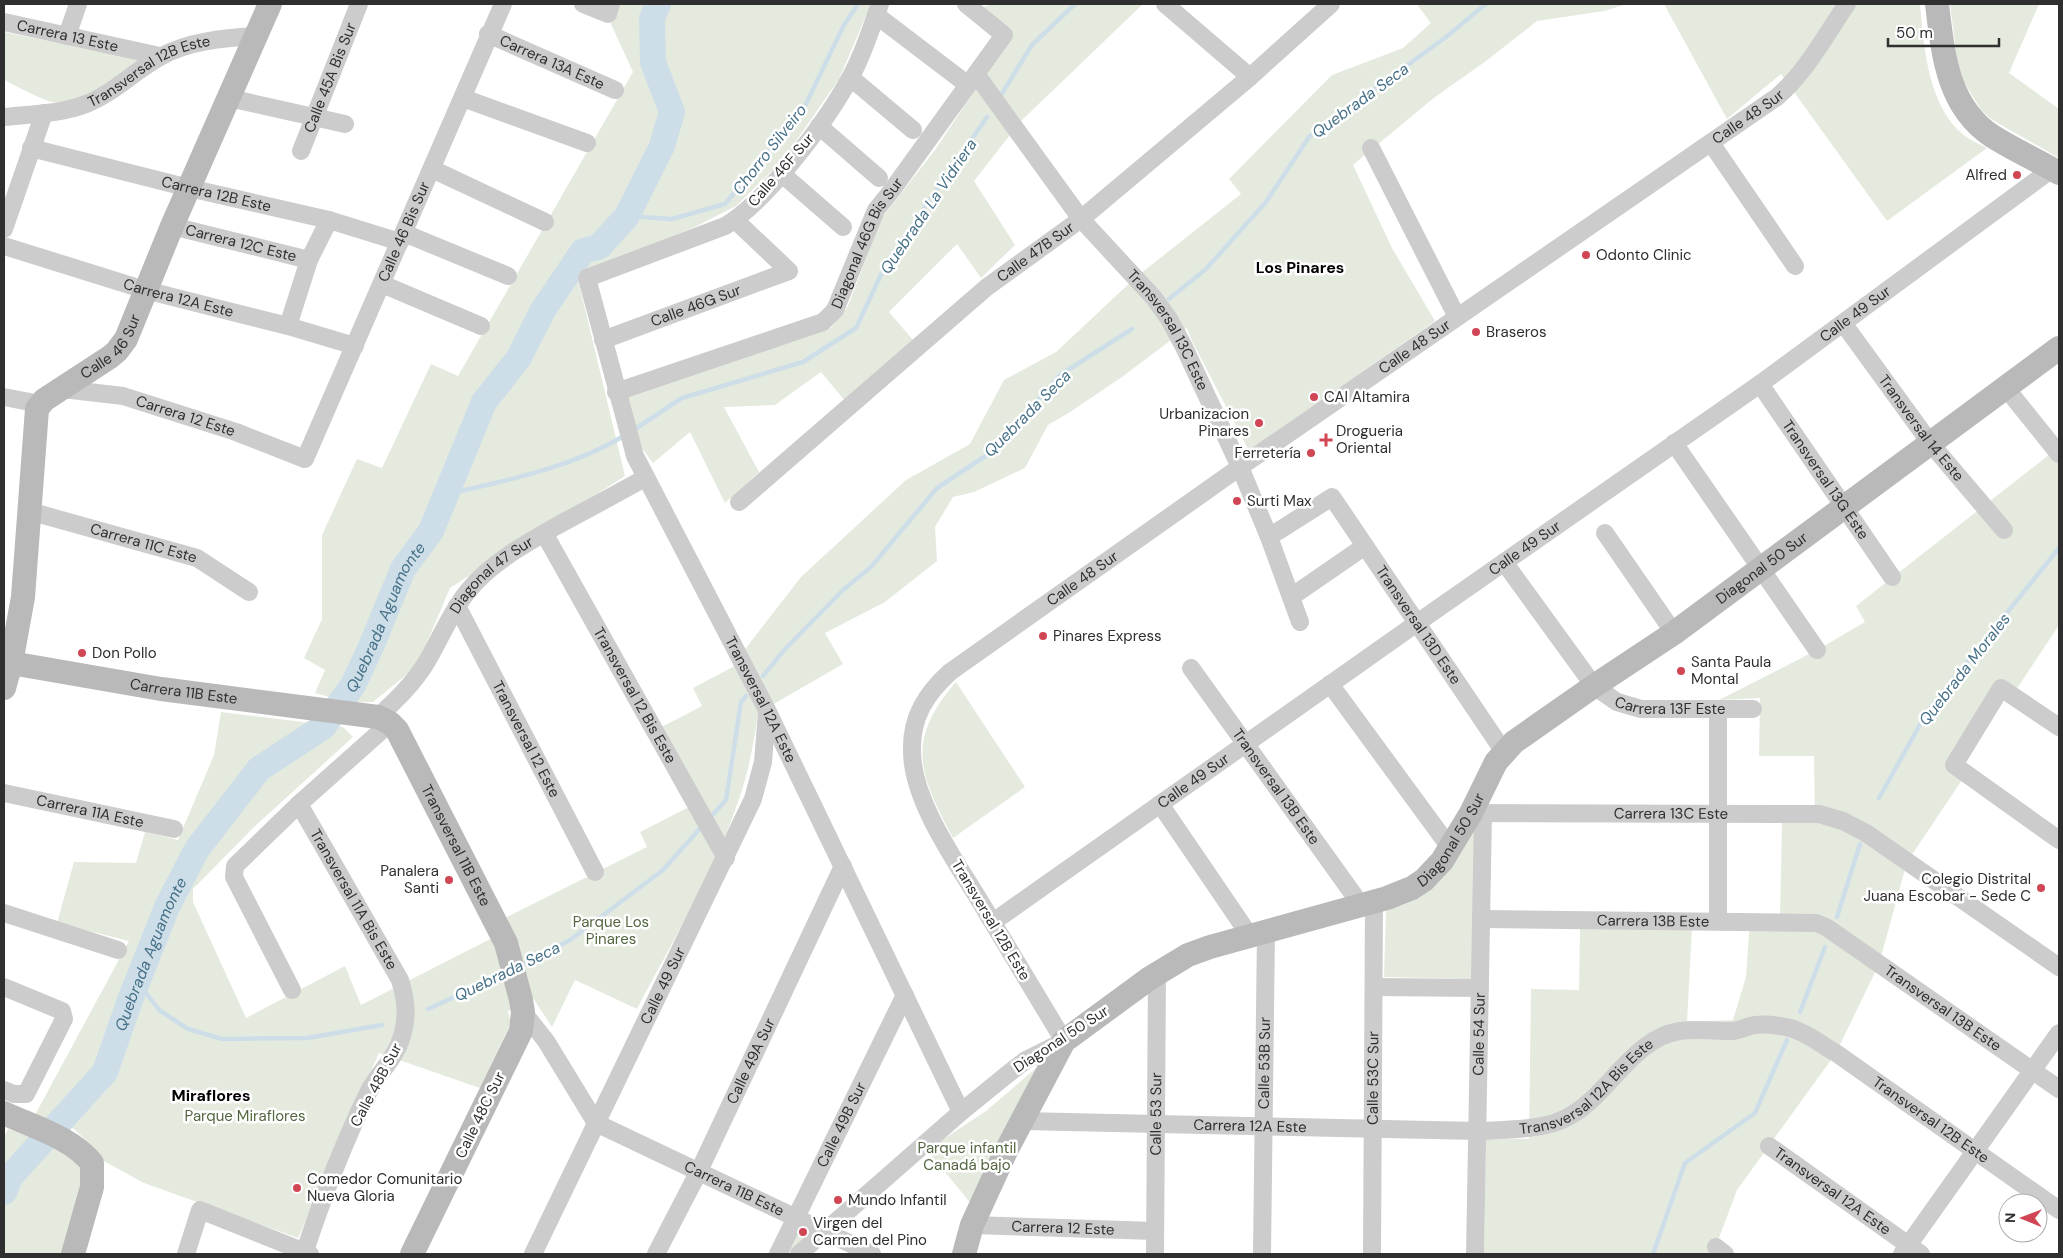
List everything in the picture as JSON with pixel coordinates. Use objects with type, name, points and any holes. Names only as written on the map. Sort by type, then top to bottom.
[{"type":"street","points":[[66,36],[78,4]]},
{"type":"street","name":"Calle 46 Sur","points":[[40,404],[117,351],[128,334],[172,226],[270,4]]},
{"type":"street","name":"Calle 45A Bis Sur","points":[[302,152],[360,4]]},
{"type":"street","name":"Calle 46 Bis Sur","points":[[306,459],[463,98],[488,34],[503,4]]},
{"type":"street","points":[[583,4],[609,9]]},
{"type":"street","name":"Diagonal 46G Bis Sur","points":[[616,392],[823,322],[835,310],[876,210],[1004,35],[968,4]]},
{"type":"street","points":[[1165,4],[1250,77]]},
{"type":"street","name":"Calle 47B Sur","points":[[739,502],[987,287],[1081,219],[1250,77],[1331,4]]},
{"type":"street","name":"Calle 48 Sur","points":[[921,798],[913,765],[912,738],[918,714],[930,691],[939,681],[980,650],[1240,467],[1763,108],[1790,86],[1847,4]]},
{"type":"street","points":[[1937,4],[1948,75],[1952,88],[1965,110],[1993,136],[2056,171]]},
{"type":"street","name":"Calle 46F Sur","points":[[587,278],[725,226],[735,220],[782,174],[819,126],[851,78],[878,9]]},
{"type":"street","name":"Transversal 13C Este","points":[[878,9],[972,79],[1081,219],[1154,298],[1169,319],[1240,467],[1269,537],[1300,622]]},
{"type":"street","name":"Carrera 13 Este","points":[[4,22],[160,56]]},
{"type":"street","name":"Carrera 13A Este","points":[[488,34],[615,90]]},
{"type":"street","name":"Transversal 12B Este","points":[[44,112],[71,109],[96,100],[160,56],[201,43],[256,36]]},
{"type":"street","points":[[851,78],[913,130]]},
{"type":"street","points":[[229,98],[345,124]]},
{"type":"street","points":[[463,98],[587,143]]},
{"type":"street","points":[[4,117],[44,112],[4,229]]},
{"type":"street","points":[[819,126],[879,178]]},
{"type":"street","points":[[1711,143],[1795,266]]},
{"type":"street","name":"Carrera 12B Este","points":[[32,148],[189,188],[402,237],[508,276]]},
{"type":"street","points":[[1371,148],[1456,317]]},
{"type":"street","points":[[432,169],[545,222]]},
{"type":"street","name":"Calle 49 Sur","points":[[992,922],[1760,384],[1843,322],[2056,171]]},
{"type":"street","points":[[782,174],[843,227]]},
{"type":"street","points":[[288,326],[309,260],[329,220]]},
{"type":"street","name":"Calle 46G Sur","points":[[603,340],[789,271],[735,220]]},
{"type":"street","name":"Carrera 12C Este","points":[[172,226],[309,260]]},
{"type":"street","name":"Carrera 12A Este","points":[[4,246],[145,290],[288,326],[355,346]]},
{"type":"street","name":"Transversal 12A Este","points":[[587,278],[624,422],[632,448],[645,478],[767,710],[961,1112]]},
{"type":"street","points":[[382,284],[481,326]]},
{"type":"street","name":"Transversal 14 Este","points":[[1843,322],[1932,444],[2004,530]]},
{"type":"street","name":"Diagonal 50 Sur","points":[[799,1254],[961,1112],[1026,1060],[1064,1041],[1156,974],[1177,961],[1200,951],[1402,893],[1424,880],[1477,813],[1496,762],[1504,752],[1524,735],[1674,633],[2059,349]]},
{"type":"street","name":"Transversal 13G Este","points":[[1760,384],[1892,577]]},
{"type":"street","points":[[2006,388],[2059,454]]},
{"type":"street","name":"Carrera 12 Este","points":[[63,389],[123,396],[236,432],[306,459]]},
{"type":"street","points":[[4,397],[40,404],[36,414],[23,597],[7,662],[4,688]]},
{"type":"street","points":[[1674,443],[1817,650]]},
{"type":"street","name":"Diagonal 47 Sur","points":[[292,990],[234,877],[236,866],[299,804],[377,718],[412,684],[427,662],[457,606],[469,590],[490,569],[507,556],[544,534],[645,478]]},
{"type":"street","name":"Transversal 13D Este","points":[[1269,537],[1332,497],[1504,752]]},
{"type":"street","name":"Carrera 11C Este","points":[[29,511],[197,558],[249,592]]},
{"type":"street","points":[[1605,533],[1674,633]]},
{"type":"street","name":"Transversal 12 Bis Este","points":[[544,534],[726,858]]},
{"type":"street","points":[[1291,597],[1365,546]]},
{"type":"street","name":"Carrera 13F Este","points":[[1504,562],[1594,686],[1617,702],[1641,709],[1753,709]]},
{"type":"street","name":"Transversal 12 Este","points":[[457,606],[595,872]]},
{"type":"street","name":"Carrera 11B Este","points":[[7,662],[161,689],[377,718]]},
{"type":"street","name":"Transversal 13B Este","points":[[1191,668],[1245,744],[1368,903]]},
{"type":"street","points":[[1330,684],[1451,848]]},
{"type":"street","points":[[2059,727],[2001,688],[1954,765],[2059,840]]},
{"type":"street","points":[[1718,709],[1716,813],[1718,921]]},
{"type":"street","name":"Calle 49 Sur","points":[[533,1254],[753,799],[759,780],[766,743],[767,710]]},
{"type":"street","name":"Transversal 11B Este","points":[[377,718],[401,738],[447,830],[497,922],[506,942],[522,1006],[546,1041],[596,1123]]},
{"type":"street","name":"Carrera 11A Este","points":[[4,793],[174,830]]},
{"type":"street","name":"Transversal 12B Este","points":[[921,798],[945,843],[1064,1041]]},
{"type":"street","name":"Transversal 11A Bis Este","points":[[299,804],[400,980],[406,997]]},
{"type":"street","points":[[1160,804],[1258,934]]},
{"type":"street","name":"Carrera 13C Este","points":[[1477,813],[1819,814],[1844,822],[1866,834],[2059,968]]},
{"type":"street","name":"Calle 54 Sur","points":[[1475,1254],[1481,919],[1477,813]]},
{"type":"street","name":"Calle 49A Sur","points":[[656,1254],[699,1171],[843,866]]},
{"type":"street","name":"Calle 53C Sur","points":[[1368,903],[1374,987],[1372,1254]]},
{"type":"street","points":[[4,913],[118,950]]},
{"type":"street","name":"Carrera 13B Este","points":[[1481,919],[1816,923],[1826,927]]},
{"type":"street","name":"Transversal 13B Este","points":[[1826,927],[2059,1089]]},
{"type":"street","name":"Calle 53B Sur","points":[[1258,934],[1264,1127],[1262,1254]]},
{"type":"street","name":"Calle 53 Sur","points":[[1155,1254],[1156,974]]},
{"type":"street","points":[[4,987],[62,1011],[64,1019],[26,1094],[12,1092]]},
{"type":"street","points":[[1374,987],[1480,988]]},
{"type":"street","name":"Calle 49B Sur","points":[[778,1254],[905,995]]},
{"type":"street","name":"Calle 48B Sur","points":[[306,1254],[339,1156],[376,1079],[393,1058],[399,1046],[405,1022],[406,997]]},
{"type":"street","name":"Calle 48C Sur","points":[[412,1254],[521,1031],[522,1006]]},
{"type":"street","name":"Transversal 12A Bis Este","points":[[1477,1131],[1548,1124],[1564,1120],[1591,1100],[1644,1047],[1668,1034],[1692,1029],[1735,1031],[1754,1025],[1787,1027],[1802,1033]]},
{"type":"street","name":"Transversal 12B Este","points":[[1802,1033],[1836,1053],[2059,1210]]},
{"type":"street","points":[[1910,1251],[1975,1151],[2059,1033]]},
{"type":"street","points":[[964,1254],[972,1225],[1006,1151],[1043,1077],[1064,1041]]},
{"type":"street","points":[[4,1113],[76,1148],[92,1163],[92,1187],[73,1254]]},
{"type":"street","name":"Carrera 12A Este","points":[[1022,1122],[1477,1131]]},
{"type":"street","name":"Carrera 11B Este","points":[[596,1123],[872,1254]]},
{"type":"street","name":"Transversal 12A Este","points":[[1769,1146],[1910,1251]]},
{"type":"street","points":[[186,1254],[200,1210],[306,1254]]},
{"type":"street","name":"Carrera 12 Este","points":[[972,1225],[1156,1231]]},
{"type":"green space","points":[[620,4],[871,4],[839,79],[783,160],[736,206],[695,227],[577,275],[625,476],[450,588],[417,666],[373,702],[347,702],[315,693],[325,670],[304,658],[322,619],[322,535],[357,459],[382,468],[431,364],[458,376],[633,72],[611,24]]},
{"type":"green space","points":[[993,4],[1143,4],[1021,121],[974,181],[1015,245],[981,278],[957,244],[889,312],[913,340],[845,401],[821,372],[775,405],[724,407],[759,472],[725,503],[690,432],[653,463],[641,447],[625,395],[831,328],[848,306],[881,219],[935,150],[1012,34],[983,7]]},
{"type":"green space","points":[[1420,4],[1627,4],[1604,11],[1537,21],[1486,61],[1435,97],[1353,165],[1392,248],[1435,321],[1249,451],[1187,328],[1122,377],[1048,425],[1025,468],[974,492],[953,497],[935,527],[937,561],[885,602],[825,633],[843,664],[758,713],[746,778],[718,853],[637,1009],[575,980],[552,1027],[533,998],[508,1011],[511,1023],[480,1088],[379,1053],[298,1238],[144,1183],[100,1159],[91,1145],[74,1129],[35,1115],[129,941],[57,923],[74,862],[136,863],[145,832],[178,840],[214,755],[221,712],[343,727],[353,737],[254,827],[193,889],[193,902],[246,1018],[345,966],[361,1005],[502,933],[497,922],[647,847],[640,832],[695,804],[654,731],[702,706],[693,688],[742,662],[739,657],[801,577],[906,480],[970,444],[1004,380],[1056,352],[1135,278],[1241,194],[1229,179],[1332,75],[1403,48],[1431,23],[1418,6]]},
{"type":"green space","points":[[1664,4],[1920,4],[1929,71],[1940,103],[1958,130],[1968,138],[1987,148],[1887,221],[1781,74],[1727,119]]},
{"type":"green space","points":[[1950,4],[2039,4],[2009,73],[2059,109],[2059,158],[1991,119],[1981,110],[1964,82],[1957,59]]},
{"type":"green space","points":[[4,32],[144,60],[88,94],[64,102],[53,102],[4,80]]},
{"type":"green space","points":[[2059,447],[2059,625],[2012,696],[2001,689],[1954,765],[1966,774],[1907,862],[1879,964],[1836,1053],[1737,1190],[1713,1254],[1484,1254],[1486,1138],[1529,1139],[1531,989],[1579,990],[1580,929],[1692,927],[1687,1022],[1733,1020],[1746,977],[1750,921],[1780,922],[1782,821],[1815,819],[1814,756],[1759,756],[1760,698],[1719,700],[1817,650],[1865,622],[1856,606]]},
{"type":"green space","points":[[956,682],[1025,787],[953,838],[932,795],[923,758],[924,740],[929,722],[940,703]]},
{"type":"green space","points":[[1478,823],[1473,979],[1384,977],[1386,909],[1404,905],[1419,898],[1431,889],[1452,866]]},
{"type":"green space","name":"Parque infantil Canadá bajo","points":[[1041,1064],[973,1206],[927,1150],[986,1111]]},
{"type":"green space","points":[[8,1129],[68,1149],[81,1165],[82,1196],[62,1254],[4,1254],[4,1137]]},
{"type":"green space","points":[[797,1227],[812,1234],[788,1254],[784,1254]]},
{"type":"waterway","name":"Quebrada Aguamonte","points":[[4,1192],[10,1177],[105,1072],[130,1000],[167,907],[197,849],[259,769],[323,727],[353,685],[403,569],[431,531],[484,402],[518,359],[543,310],[583,251],[599,247],[627,216],[662,146],[672,112],[653,62],[652,18],[658,4]]},
{"type":"waterway","name":"Chorro Silveiro","points":[[627,216],[672,219],[725,204],[803,110],[844,25],[858,4]]},
{"type":"waterway","name":"Quebrada La Vidriera","points":[[1001,95],[1032,45],[1075,4]]},
{"type":"waterway","name":"Quebrada Seca","points":[[1169,299],[1206,269],[1266,202],[1309,137],[1446,37],[1486,4]]},
{"type":"waterway","name":"Quebrada La Vidriera","points":[[632,431],[682,398],[803,362],[856,328],[886,264],[987,117]]},
{"type":"waterway","name":"Quebrada Seca","points":[[763,676],[785,649],[843,590],[871,567],[937,488],[990,453],[1060,375],[1132,329]]},
{"type":"waterway","name":"Quebrada La Vidriera","points":[[447,494],[539,472],[584,456],[625,435]]},
{"type":"waterway","name":"Quebrada Morales","points":[[1879,798],[1927,712],[2059,548]]},
{"type":"waterway","name":"Quebrada Seca","points":[[708,820],[726,800],[741,702],[746,696]]},
{"type":"waterway","name":"Quebrada Seca","points":[[521,966],[570,940],[663,870],[703,825]]},
{"type":"waterway","name":"Quebrada Morales","points":[[1837,917],[1860,844]]},
{"type":"waterway","name":"Quebrada Morales","points":[[1800,1012],[1825,947]]},
{"type":"waterway","name":"Quebrada Seca","points":[[428,1009],[507,973]]},
{"type":"waterway","name":"Quebrada Seca","points":[[137,981],[159,1010],[188,1029],[222,1039],[307,1038],[382,1025]]},
{"type":"waterway","name":"Quebrada Morales","points":[[1653,1254],[1685,1163],[1755,1113],[1787,1040]]},
{"type":"place","name":"Alfred","points":[[2017,175]]},
{"type":"place","name":"Odonto Clinic","points":[[1586,255]]},
{"type":"place","name":"Braseros","points":[[1476,332]]},
{"type":"place","name":"CAI Altamira","points":[[1314,397]]},
{"type":"place","name":"Urbanizacion Pinares","points":[[1259,423]]},
{"type":"place","name":"Drogueria Oriental","points":[[1326,440]]},
{"type":"place","name":"Ferretería","points":[[1311,453]]},
{"type":"place","name":"Surti Max","points":[[1237,501]]},
{"type":"place","name":"Pinares Express","points":[[1043,636]]},
{"type":"place","name":"Don Pollo","points":[[82,653]]},
{"type":"place","name":"Santa Paula Montal","points":[[1681,671]]},
{"type":"place","name":"Panalera Santi","points":[[449,880]]},
{"type":"place","name":"Colegio Distrital Juana Escobar - Sede C","points":[[2041,888]]},
{"type":"place","name":"Comedor Comunitario Nueva Gloria","points":[[297,1188]]},
{"type":"place","name":"Mundo Infantil","points":[[838,1200]]},
{"type":"place","name":"Virgen del Carmen del Pino","points":[[803,1232]]},
{"type":"district","name":"Los Pinares","points":[[1300,267]]},
{"type":"district","name":"Miraflores","points":[[211,1095]]},
{"type":"park label","name":"Parque Los Pinares","points":[[611,930]]},
{"type":"park label","name":"Parque Miraflores","points":[[245,1116]]}]
